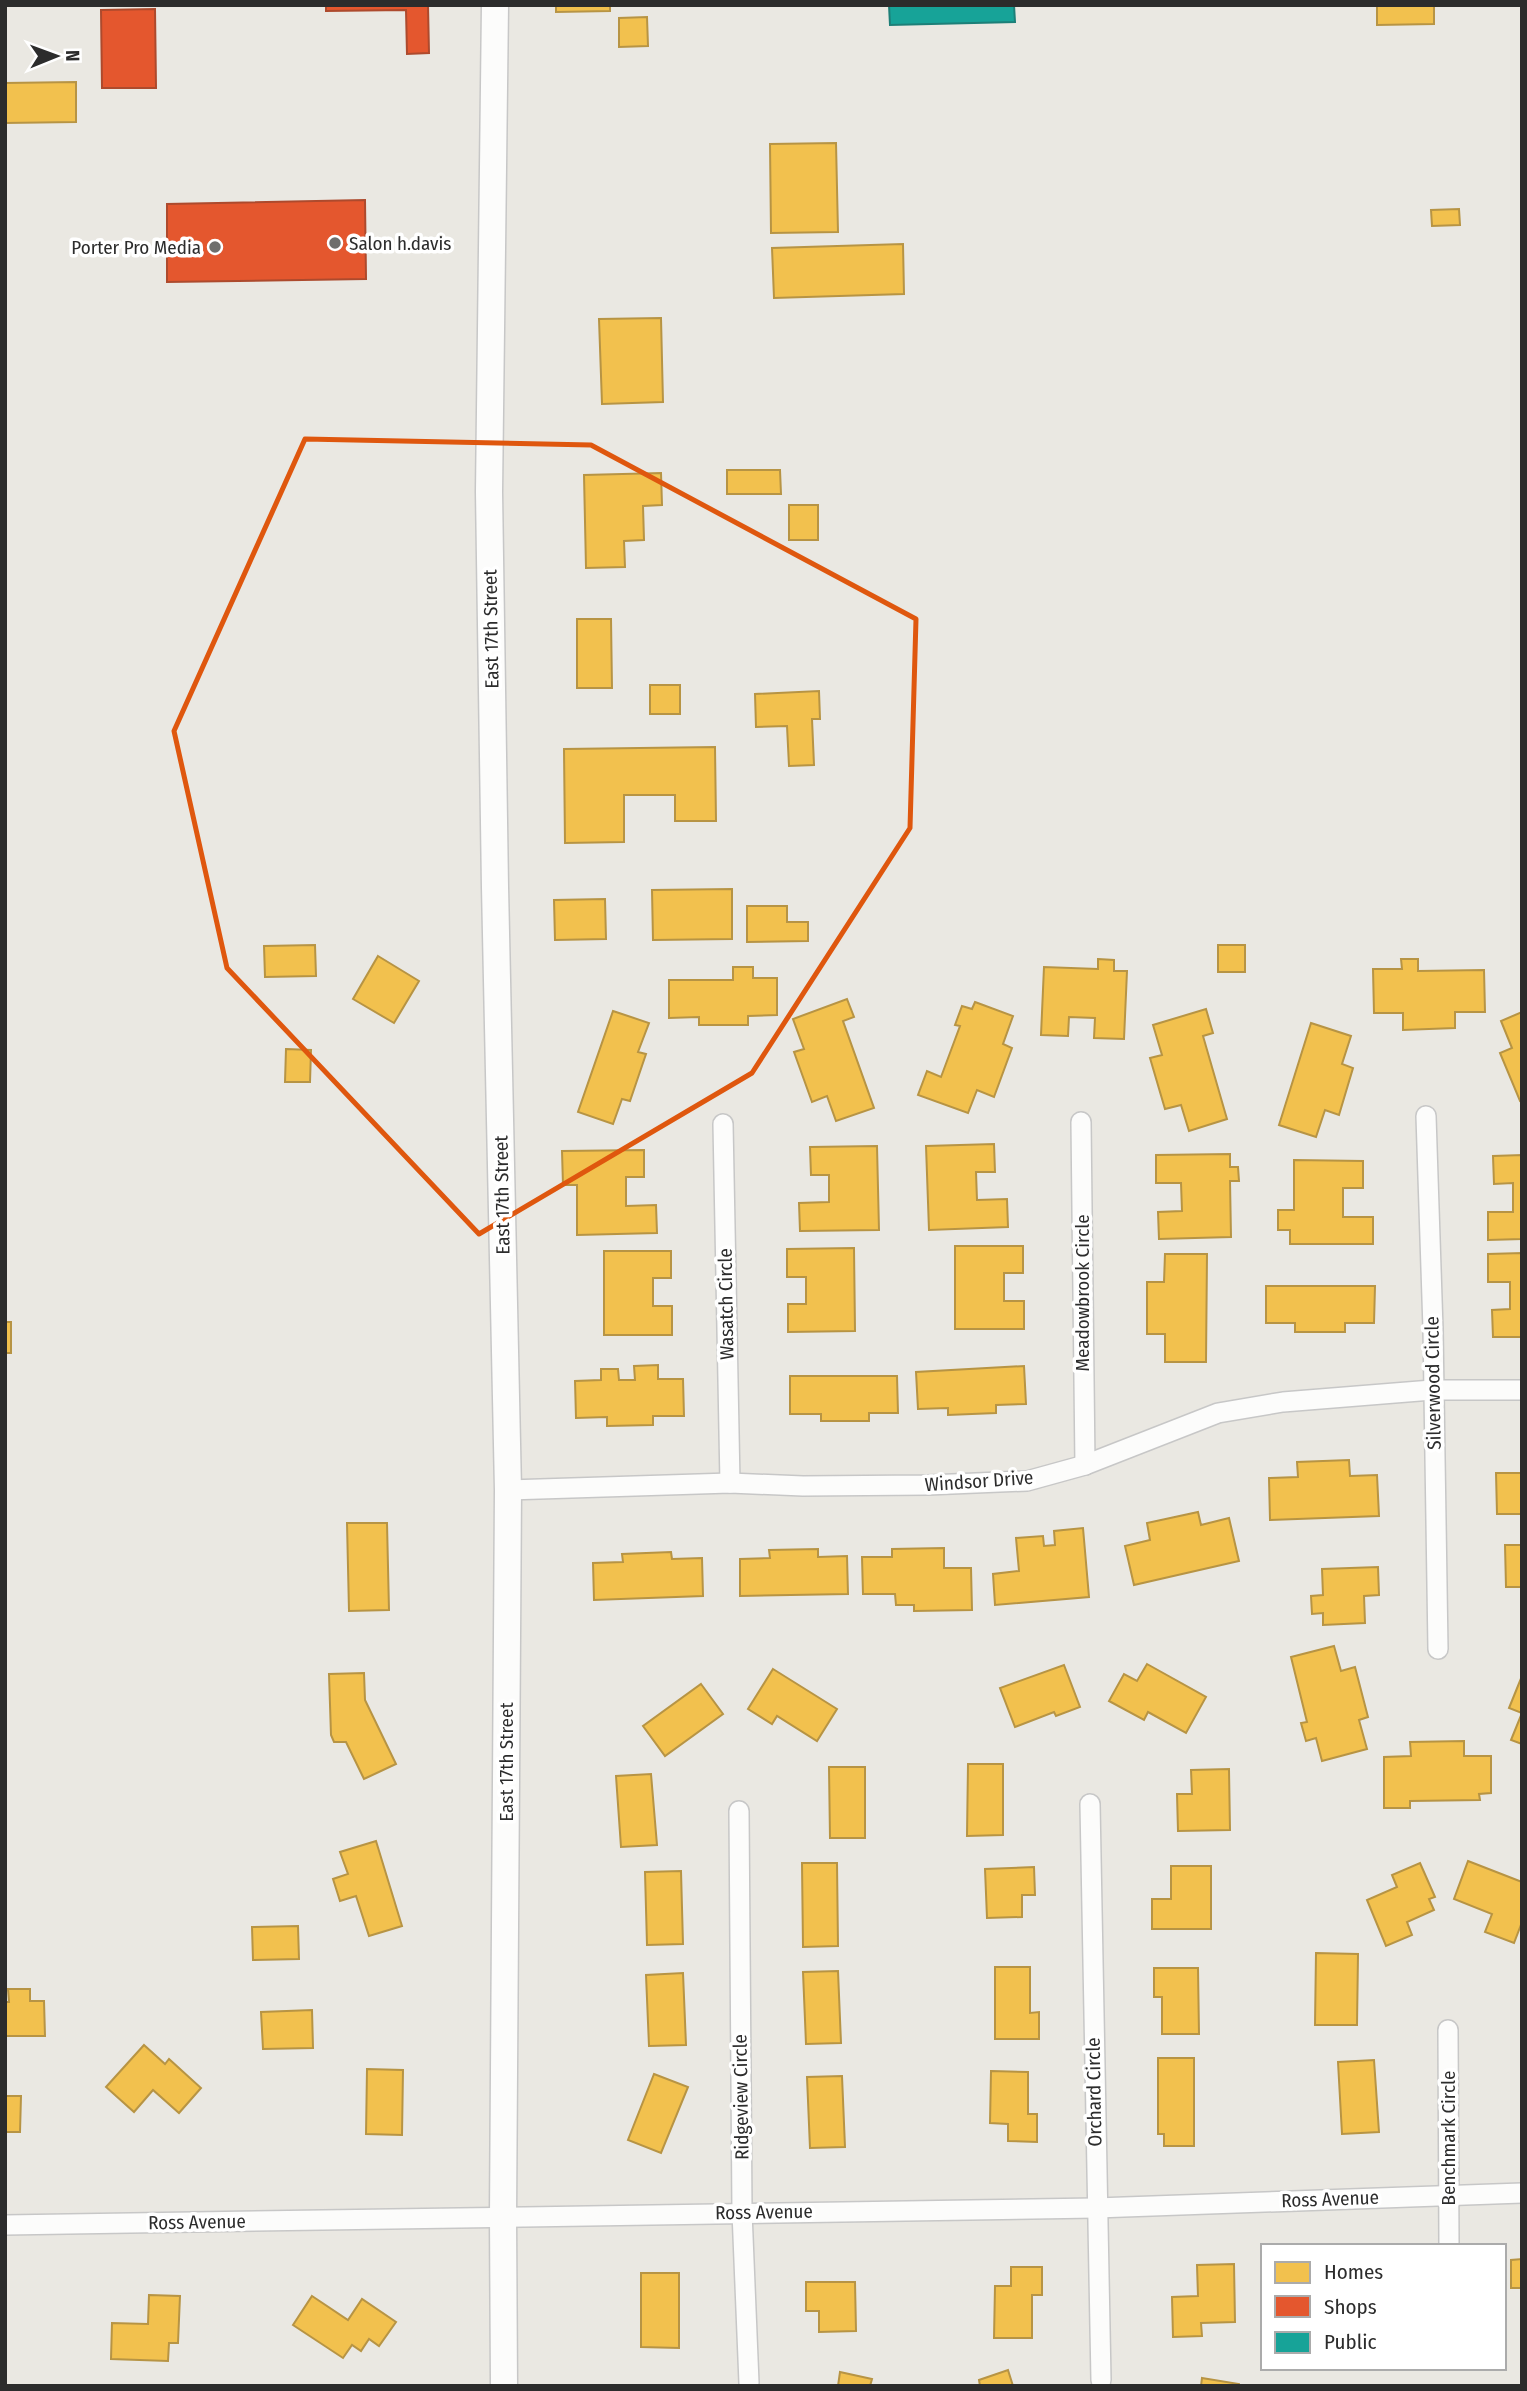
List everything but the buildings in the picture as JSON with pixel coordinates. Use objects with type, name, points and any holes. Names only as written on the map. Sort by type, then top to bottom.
[{"type":"main road","name":"East 17th Street","points":[[495,5],[489,492],[508,1489],[504,2386]]},
{"type":"street","name":"Silverwood Circle","points":[[1426,1116],[1433,1329],[1438,1649]]},
{"type":"street","name":"Meadowbrook Circle","points":[[1081,1122],[1085,1465]]},
{"type":"street","name":"Wasatch Circle","points":[[723,1124],[730,1483]]},
{"type":"street","name":"Windsor Drive","points":[[508,1489],[730,1483],[803,1486],[1027,1481],[1085,1465],[1218,1413],[1283,1402],[1432,1390],[1522,1390]]},
{"type":"street","name":"Orchard Circle","points":[[1090,1804],[1101,2380]]},
{"type":"street","name":"Ridgeview Circle","points":[[739,1811],[743,2212],[749,2383]]},
{"type":"street","name":"Benchmark Circle","points":[[1448,2030],[1449,2244]]},
{"type":"street","name":"Ross Avenue","points":[[5,2225],[1096,2208],[1522,2193]]},
{"type":"highlighted area","points":[[305,439],[591,445],[916,619],[910,828],[752,1073],[479,1234],[227,968],[174,731]]},
{"type":"place","name":"Salon h.davis","points":[[335,243]]},
{"type":"place","name":"Porter Pro Media","points":[[215,247]]}]
